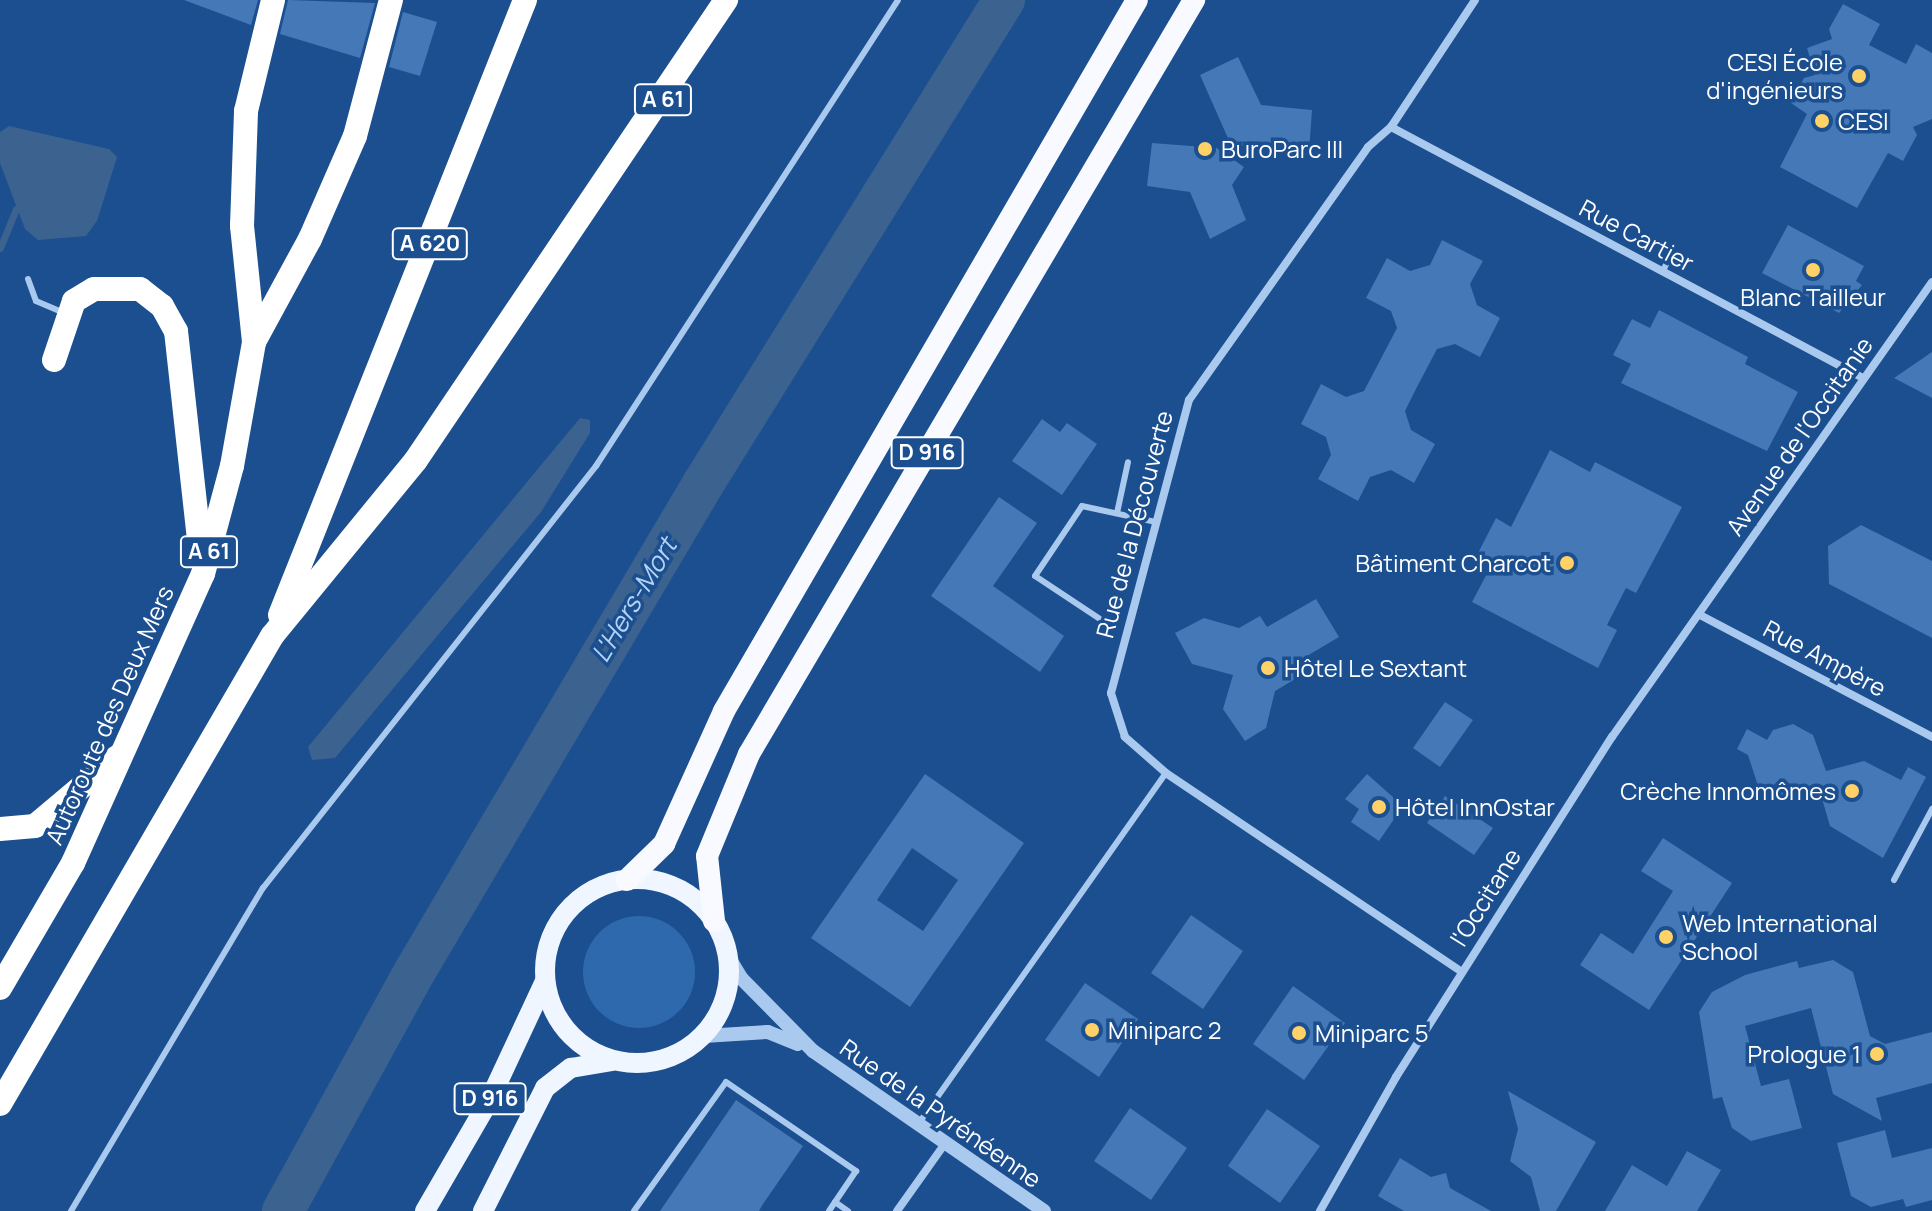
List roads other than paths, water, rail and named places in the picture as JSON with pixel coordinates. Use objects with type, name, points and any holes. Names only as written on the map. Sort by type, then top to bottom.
[{"type":"highway","points":[[254,342],[242,226],[246,111],[273,0]]},
{"type":"highway","name":"Autoroute des Deux Mers","points":[[0,988],[73,863],[203,574],[232,466],[254,342],[310,239],[355,136],[391,0]]},
{"type":"highway","name":"A 620","points":[[272,636],[525,0]]},
{"type":"highway","name":"A 61","points":[[0,1104],[272,636],[416,460],[726,0]]},
{"type":"highway","name":"D 916","points":[[627,880],[664,844],[724,711],[1137,0]]},
{"type":"highway","name":"D 916","points":[[714,921],[707,856],[749,754],[1194,0]]},
{"type":"highway","points":[[54,360],[67,314],[74,301],[115,285],[140,289],[162,306],[176,331],[203,574]]},
{"type":"highway","points":[[0,829],[35,826],[125,750]]},
{"type":"main road","points":[[627,880],[677,888],[714,921],[728,956],[729,985],[704,1036],[661,1061],[613,1061],[567,1031],[545,981],[547,952],[575,903],[627,880]]},
{"type":"main road","name":"D 916","points":[[425,1211],[490,1099],[545,981]]},
{"type":"main road","name":"D 916","points":[[483,1211],[545,1088],[571,1068],[613,1061]]},
{"type":"street","name":"Rue de la Découverte","points":[[1462,972],[1166,773],[1125,737],[1111,693],[1189,400],[1368,147],[1391,127],[1475,0]]},
{"type":"street","name":"Rue Cartier","points":[[1391,127],[1863,378]]},
{"type":"street","name":"Avenue de l'Occitanie","points":[[1700,615],[1932,282]]},
{"type":"street","name":"Rue Ampère","points":[[1700,615],[1932,737]]},
{"type":"street","name":"l'Occitane","points":[[1320,1211],[1471,956],[1612,737],[1700,615]]},
{"type":"street","name":"Rue de la Pyrénéenne","points":[[728,956],[741,978],[813,1051],[1044,1211]]},
{"type":"street","name":"Rue de la Pyrénéenne","points":[[704,1036],[768,1032],[813,1051]]},
{"type":"street","points":[[897,1211],[946,1142]]},
{"type":"lane","points":[[71,1211],[263,888],[596,466],[898,0]]},
{"type":"lane","points":[[1663,271],[1670,256]]},
{"type":"lane","points":[[28,279],[36,301],[67,314]]},
{"type":"lane","points":[[1117,513],[1128,462]]},
{"type":"lane","points":[[1106,623],[1035,576],[1082,506],[1156,522]]},
{"type":"lane","points":[[919,1123],[1166,773]]},
{"type":"lane","points":[[1894,880],[1932,809]]},
{"type":"lane","points":[[1471,956],[1481,962]]},
{"type":"lane","points":[[634,1211],[726,1082],[856,1171],[829,1211]]},
{"type":"lane","points":[[835,1202],[848,1211]]},
{"type":"waterway","name":"L'Hers-Mort","points":[[283,1211],[415,971],[703,484],[1004,0]]},
{"type":"waterway","points":[[0,248],[16,209]]},
{"type":"place","name":"CESI École d'ingénieurs","points":[[1859,76]]},
{"type":"place","name":"CESI","points":[[1822,121]]},
{"type":"place","name":"BuroParc III","points":[[1205,149]]},
{"type":"place","name":"Blanc Tailleur","points":[[1813,270]]},
{"type":"place","name":"Bâtiment Charcot","points":[[1567,563]]},
{"type":"place","name":"Hôtel Le Sextant","points":[[1268,668]]},
{"type":"place","name":"Crèche Innomômes","points":[[1852,791]]},
{"type":"place","name":"Hôtel InnOstar","points":[[1379,807]]},
{"type":"place","name":"Web International School","points":[[1666,937]]},
{"type":"place","name":"Miniparc 2","points":[[1092,1030]]},
{"type":"place","name":"Miniparc 5","points":[[1299,1033]]},
{"type":"place","name":"Prologue 1","points":[[1877,1054]]}]
